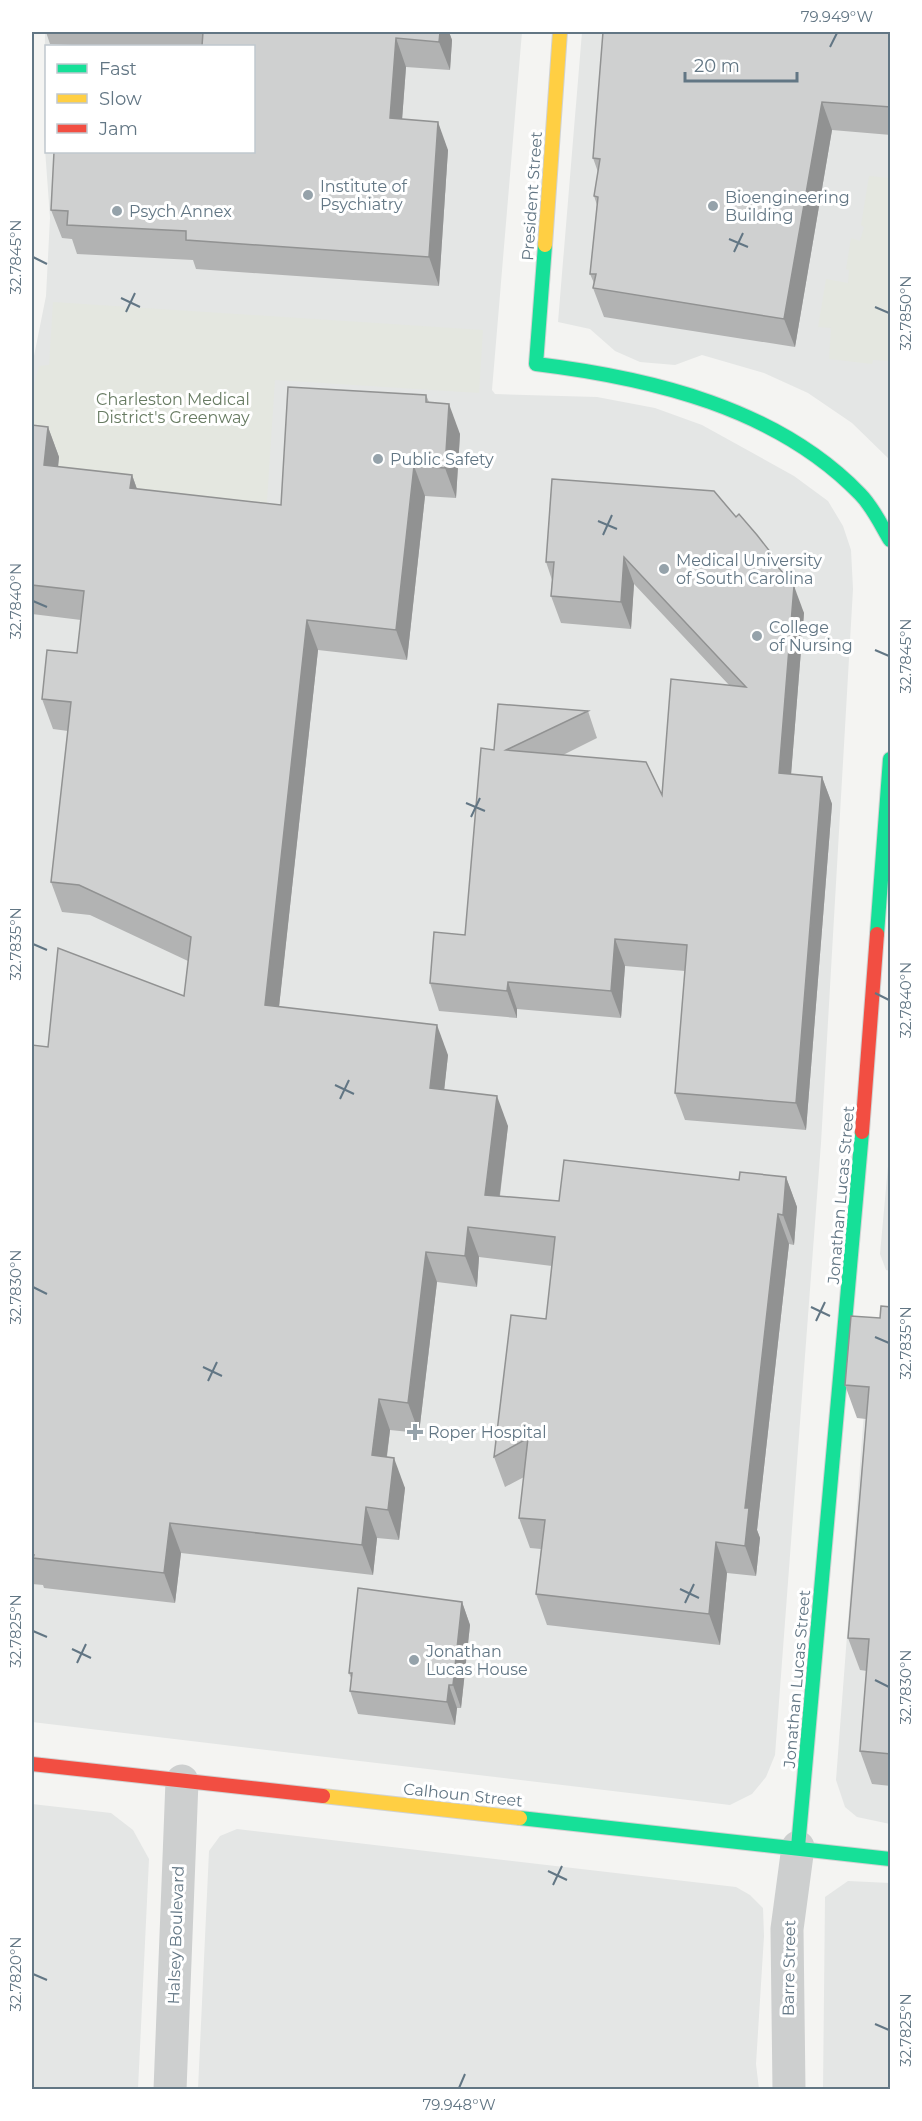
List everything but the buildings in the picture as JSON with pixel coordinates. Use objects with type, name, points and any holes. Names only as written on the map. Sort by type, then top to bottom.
[{"type":"street","name":"President Street","points":[[560,32],[536,364],[577,368],[709,401],[800,443],[861,495],[891,540]]},
{"type":"street","name":"Jonathan Lucas Street","points":[[798,1847],[849,1296],[891,759]]},
{"type":"street","name":"Calhoun Street","points":[[32,1764],[891,1859]]},
{"type":"street","name":"Halsey Boulevard","points":[[170,2090],[182,1781]]},
{"type":"street","name":"Barre Street","points":[[789,2090],[787,1929],[798,1847]]},
{"type":"shaded area","name":"Roper Hospital","points":[[45,32],[522,32],[492,390],[495,394],[597,397],[655,408],[702,425],[794,476],[828,501],[843,526],[851,550],[853,589],[821,1143],[775,1755],[766,1777],[752,1794],[730,1805],[32,1722],[32,366],[46,296],[50,218],[45,153],[255,153],[255,45],[45,45],[45,149],[44,135]]},
{"type":"shaded area","points":[[582,32],[890,32],[890,460],[852,423],[808,393],[764,373],[702,355],[675,365],[640,362],[615,351],[590,329],[558,322]]},
{"type":"shaded area","points":[[890,1144],[890,1271],[886,1270],[880,1254]]},
{"type":"shaded area","points":[[890,1320],[890,1824],[857,1817],[845,1807],[836,1780],[868,1360]]},
{"type":"shaded area","points":[[32,1804],[111,1813],[133,1830],[149,1859],[138,2089],[32,2089]]},
{"type":"shaded area","points":[[237,1829],[736,1887],[750,1895],[763,1908],[764,1936],[756,2064],[759,2089],[198,2089],[209,1851],[220,1836]]},
{"type":"shaded area","points":[[848,1881],[890,1883],[890,2089],[823,2090],[825,1897]]},
{"type":"green space","points":[[869,176],[890,178],[890,361],[873,360],[872,364],[829,359],[831,328],[818,327],[826,279],[848,283],[849,270],[846,269],[851,238],[860,241],[864,227],[861,225]]},
{"type":"green space","name":"Charleston Medical District's Greenway","points":[[53,302],[483,330],[479,393],[275,380],[266,516],[32,474],[32,392],[39,366],[49,365]]},
{"type":"traffic: fast","points":[[545,245],[536,364],[623,378],[667,389],[710,402],[751,419],[791,439],[827,464],[865,499],[890,540]]},
{"type":"traffic: fast","points":[[877,934],[890,759]]},
{"type":"traffic: fast","points":[[798,1847],[862,1132]]},
{"type":"traffic: fast","points":[[520,1818],[890,1859]]},
{"type":"traffic: slow","points":[[545,245],[560,32]]},
{"type":"traffic: slow","points":[[323,1796],[520,1818]]},
{"type":"traffic: jam","points":[[862,1132],[877,934]]},
{"type":"traffic: jam","points":[[32,1764],[323,1796]]},
{"type":"place","name":"Institute of Psychiatry","points":[[308,195]]},
{"type":"place","name":"Bioengineering Building","points":[[713,206]]},
{"type":"place","name":"Psych Annex","points":[[117,211]]},
{"type":"place","name":"Public Safety","points":[[378,459]]},
{"type":"place","name":"Medical University of South Carolina","points":[[664,569]]},
{"type":"place","name":"College of Nursing","points":[[757,636]]},
{"type":"place","name":"Roper Hospital","points":[[415,1432]]},
{"type":"place","name":"Jonathan Lucas House","points":[[414,1660]]}]
